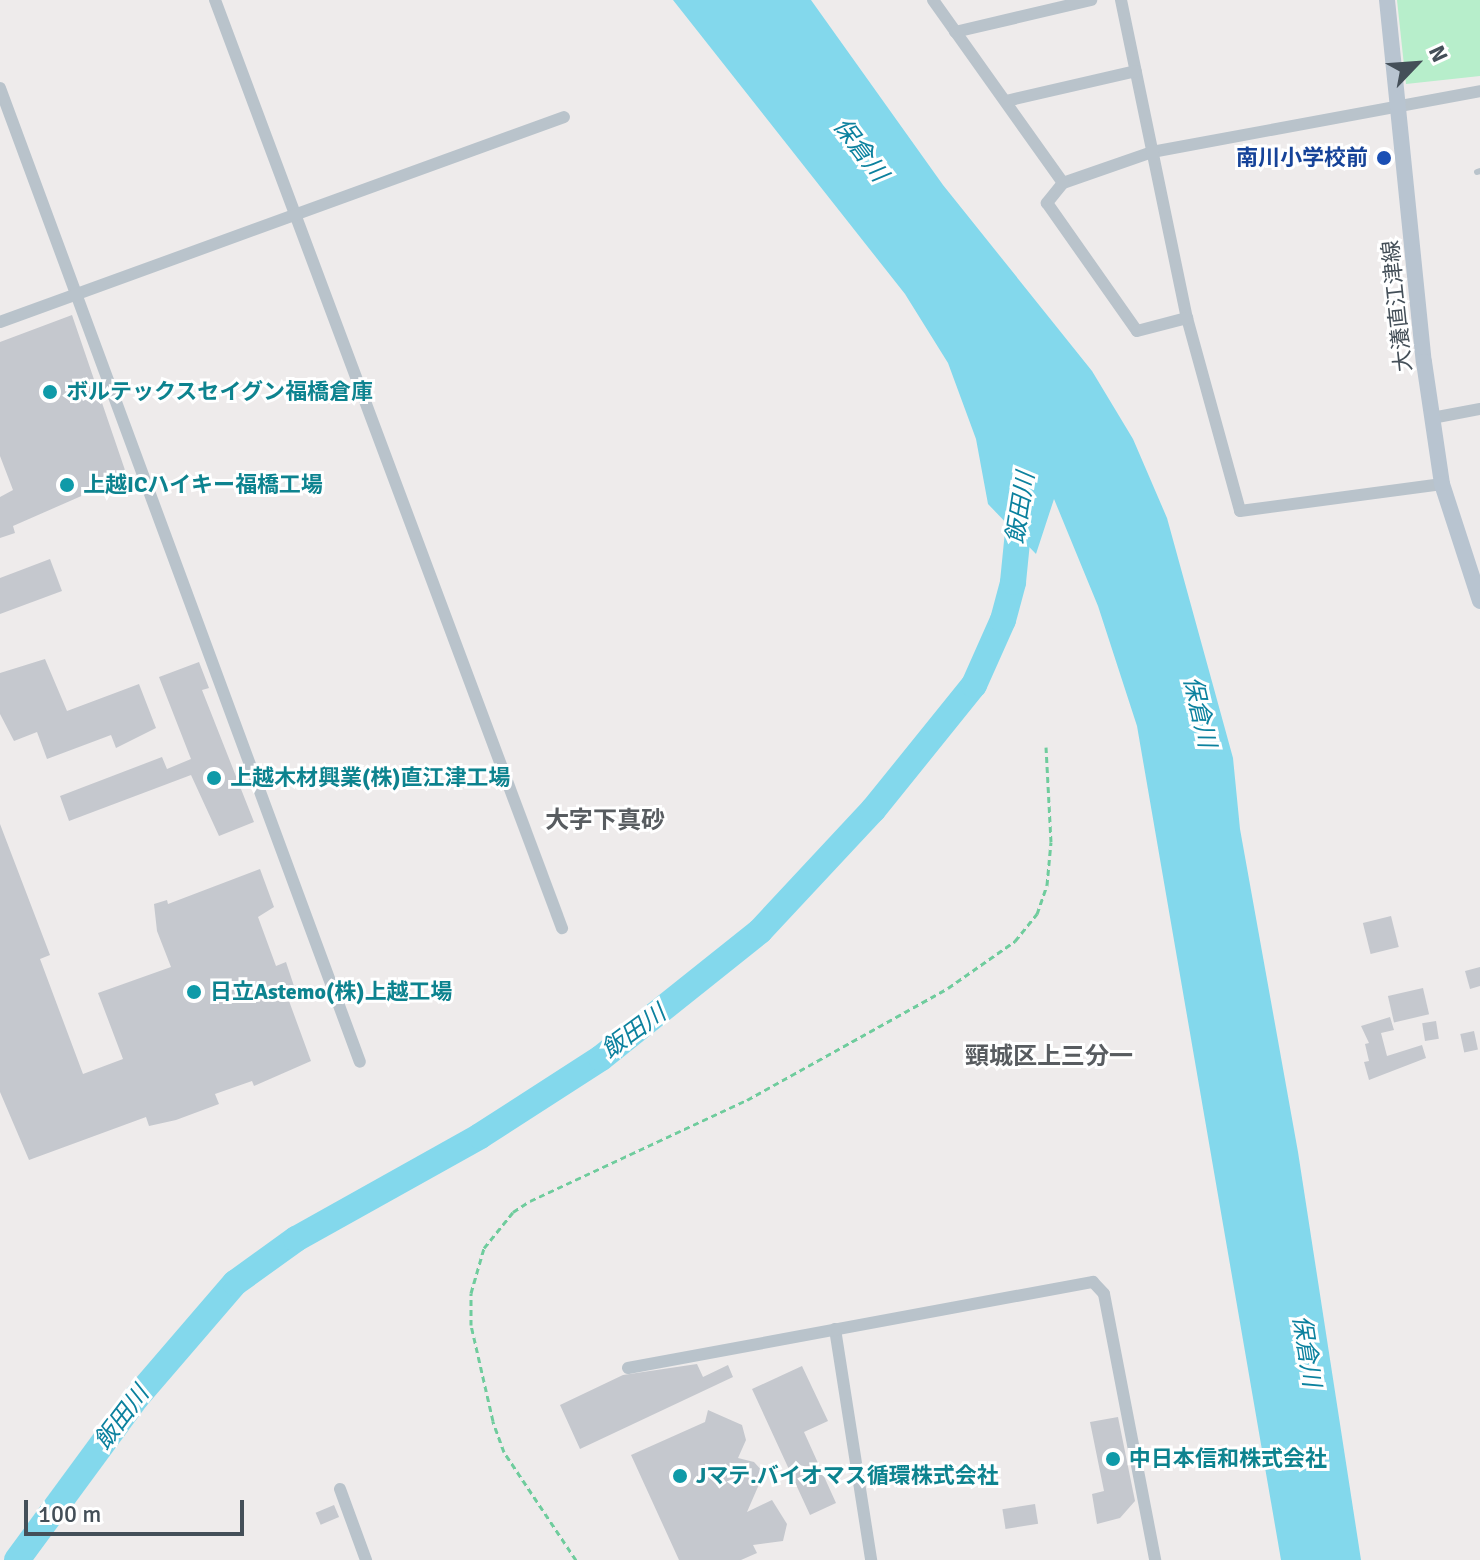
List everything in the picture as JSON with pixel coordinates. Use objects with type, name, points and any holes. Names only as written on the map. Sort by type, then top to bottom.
[{"type":"main road","name":"大瀁直江津線","points":[[1387,0],[1432,418],[1442,484],[1480,601]]},
{"type":"street","points":[[215,0],[562,928]]},
{"type":"street","points":[[933,0],[1063,183]]},
{"type":"street","points":[[955,32],[1091,0]]},
{"type":"street","points":[[1121,0],[1187,318],[1240,511],[1442,484]]},
{"type":"street","points":[[1006,101],[1136,71]]},
{"type":"street","points":[[0,88],[360,1062]]},
{"type":"street","points":[[1187,318],[1137,331],[1047,203],[1063,183],[1152,152],[1399,103],[1480,91]]},
{"type":"street","points":[[0,322],[296,218],[564,117]]},
{"type":"street","points":[[1432,418],[1480,409]]},
{"type":"street","points":[[628,1368],[1093,1282],[1104,1294],[1155,1560]]},
{"type":"street","points":[[835,1329],[871,1560]]},
{"type":"street","points":[[340,1489],[366,1560]]},
{"type":"path","points":[[576,1560],[504,1452],[493,1421],[471,1325],[471,1293],[484,1248],[513,1212],[530,1201],[747,1100],[948,988],[1015,941],[1037,914],[1047,885],[1046,747]]},
{"type":"green space","points":[[1397,0],[1480,0],[1480,76],[1406,84]]},
{"type":"water","name":"保倉川","points":[[673,0],[811,0],[943,185],[1092,371],[1133,439],[1167,518],[1233,758],[1240,829],[1298,1152],[1361,1560],[1281,1560],[1137,726],[1098,606],[1054,499],[1036,554],[988,504],[976,439],[948,363],[905,294]]},
{"type":"building","name":"ボルテックスセイグン福橋倉庫","points":[[72,315],[127,476],[13,526],[15,533],[0,538],[0,497],[13,490],[0,456],[0,342]]},
{"type":"building","points":[[50,559],[62,591],[0,614],[0,578]]},
{"type":"building","points":[[45,659],[67,711],[139,684],[156,728],[116,748],[111,735],[47,759],[37,732],[14,741],[0,714],[0,673]]},
{"type":"building","points":[[199,662],[209,688],[202,690],[254,822],[219,836],[191,775],[69,821],[60,796],[162,757],[167,769],[191,759],[159,677]]},
{"type":"building","name":"日立Astemo(株)上越工場","points":[[0,824],[50,955],[40,959],[83,1074],[123,1059],[98,993],[171,967],[157,931],[154,904],[167,900],[168,904],[260,869],[274,907],[258,917],[276,966],[286,962],[294,986],[285,990],[311,1061],[254,1086],[252,1081],[215,1094],[219,1104],[176,1120],[149,1126],[146,1117],[29,1160],[0,1092]]},
{"type":"building","points":[[1391,916],[1399,947],[1371,954],[1363,923]]},
{"type":"building","points":[[1480,967],[1480,986],[1470,989],[1465,971]]},
{"type":"building","points":[[1423,988],[1429,1014],[1394,1022],[1388,996]]},
{"type":"building","points":[[1390,1017],[1394,1030],[1381,1033],[1387,1056],[1422,1045],[1426,1058],[1369,1080],[1364,1062],[1369,1061],[1365,1044],[1369,1043],[1361,1026]]},
{"type":"building","points":[[1436,1021],[1439,1039],[1425,1041],[1422,1023]]},
{"type":"building","points":[[1474,1031],[1478,1050],[1464,1052],[1460,1034]]},
{"type":"building","points":[[697,1364],[703,1377],[728,1365],[733,1377],[580,1449],[560,1405],[623,1375]]},
{"type":"building","points":[[802,1366],[828,1421],[804,1432],[836,1503],[810,1515],[752,1389]]},
{"type":"building","name":"Jマテ.バイオマス循環株式会社","points":[[708,1410],[742,1425],[746,1440],[738,1458],[754,1462],[764,1473],[747,1512],[772,1500],[787,1524],[783,1541],[753,1545],[757,1553],[741,1560],[679,1560],[631,1455],[705,1422]]},
{"type":"building","name":"中日本信和株式会社","points":[[1118,1417],[1135,1501],[1120,1518],[1097,1524],[1092,1494],[1104,1491],[1090,1422]]},
{"type":"building","points":[[1035,1504],[1038,1524],[1006,1529],[1002,1509]]},
{"type":"building","points":[[334,1505],[339,1517],[321,1525],[316,1513]]},
{"type":"waterway","name":"飯田川","points":[[17,1560],[136,1398],[235,1283],[296,1239],[480,1136],[601,1058],[760,931],[873,810],[974,685],[1003,620],[1013,582],[1021,502]]},
{"type":"place","name":"南川小学校前","points":[[1384,158]]},
{"type":"place","name":"ボルテックスセイグン福橋倉庫","points":[[50,392]]},
{"type":"place","name":"上越ICハイキー福橋工場","points":[[67,485]]},
{"type":"place","name":"上越木材興業(株)直江津工場","points":[[214,778]]},
{"type":"place","name":"日立Astemo(株)上越工場","points":[[194,992]]},
{"type":"place","name":"中日本信和株式会社","points":[[1113,1459]]},
{"type":"place","name":"Jマテ.バイオマス循環株式会社","points":[[680,1476]]},
{"type":"district","name":"大字下真砂","points":[[605,821]]},
{"type":"district","name":"頸城区上三分一","points":[[1049,1057]]}]
